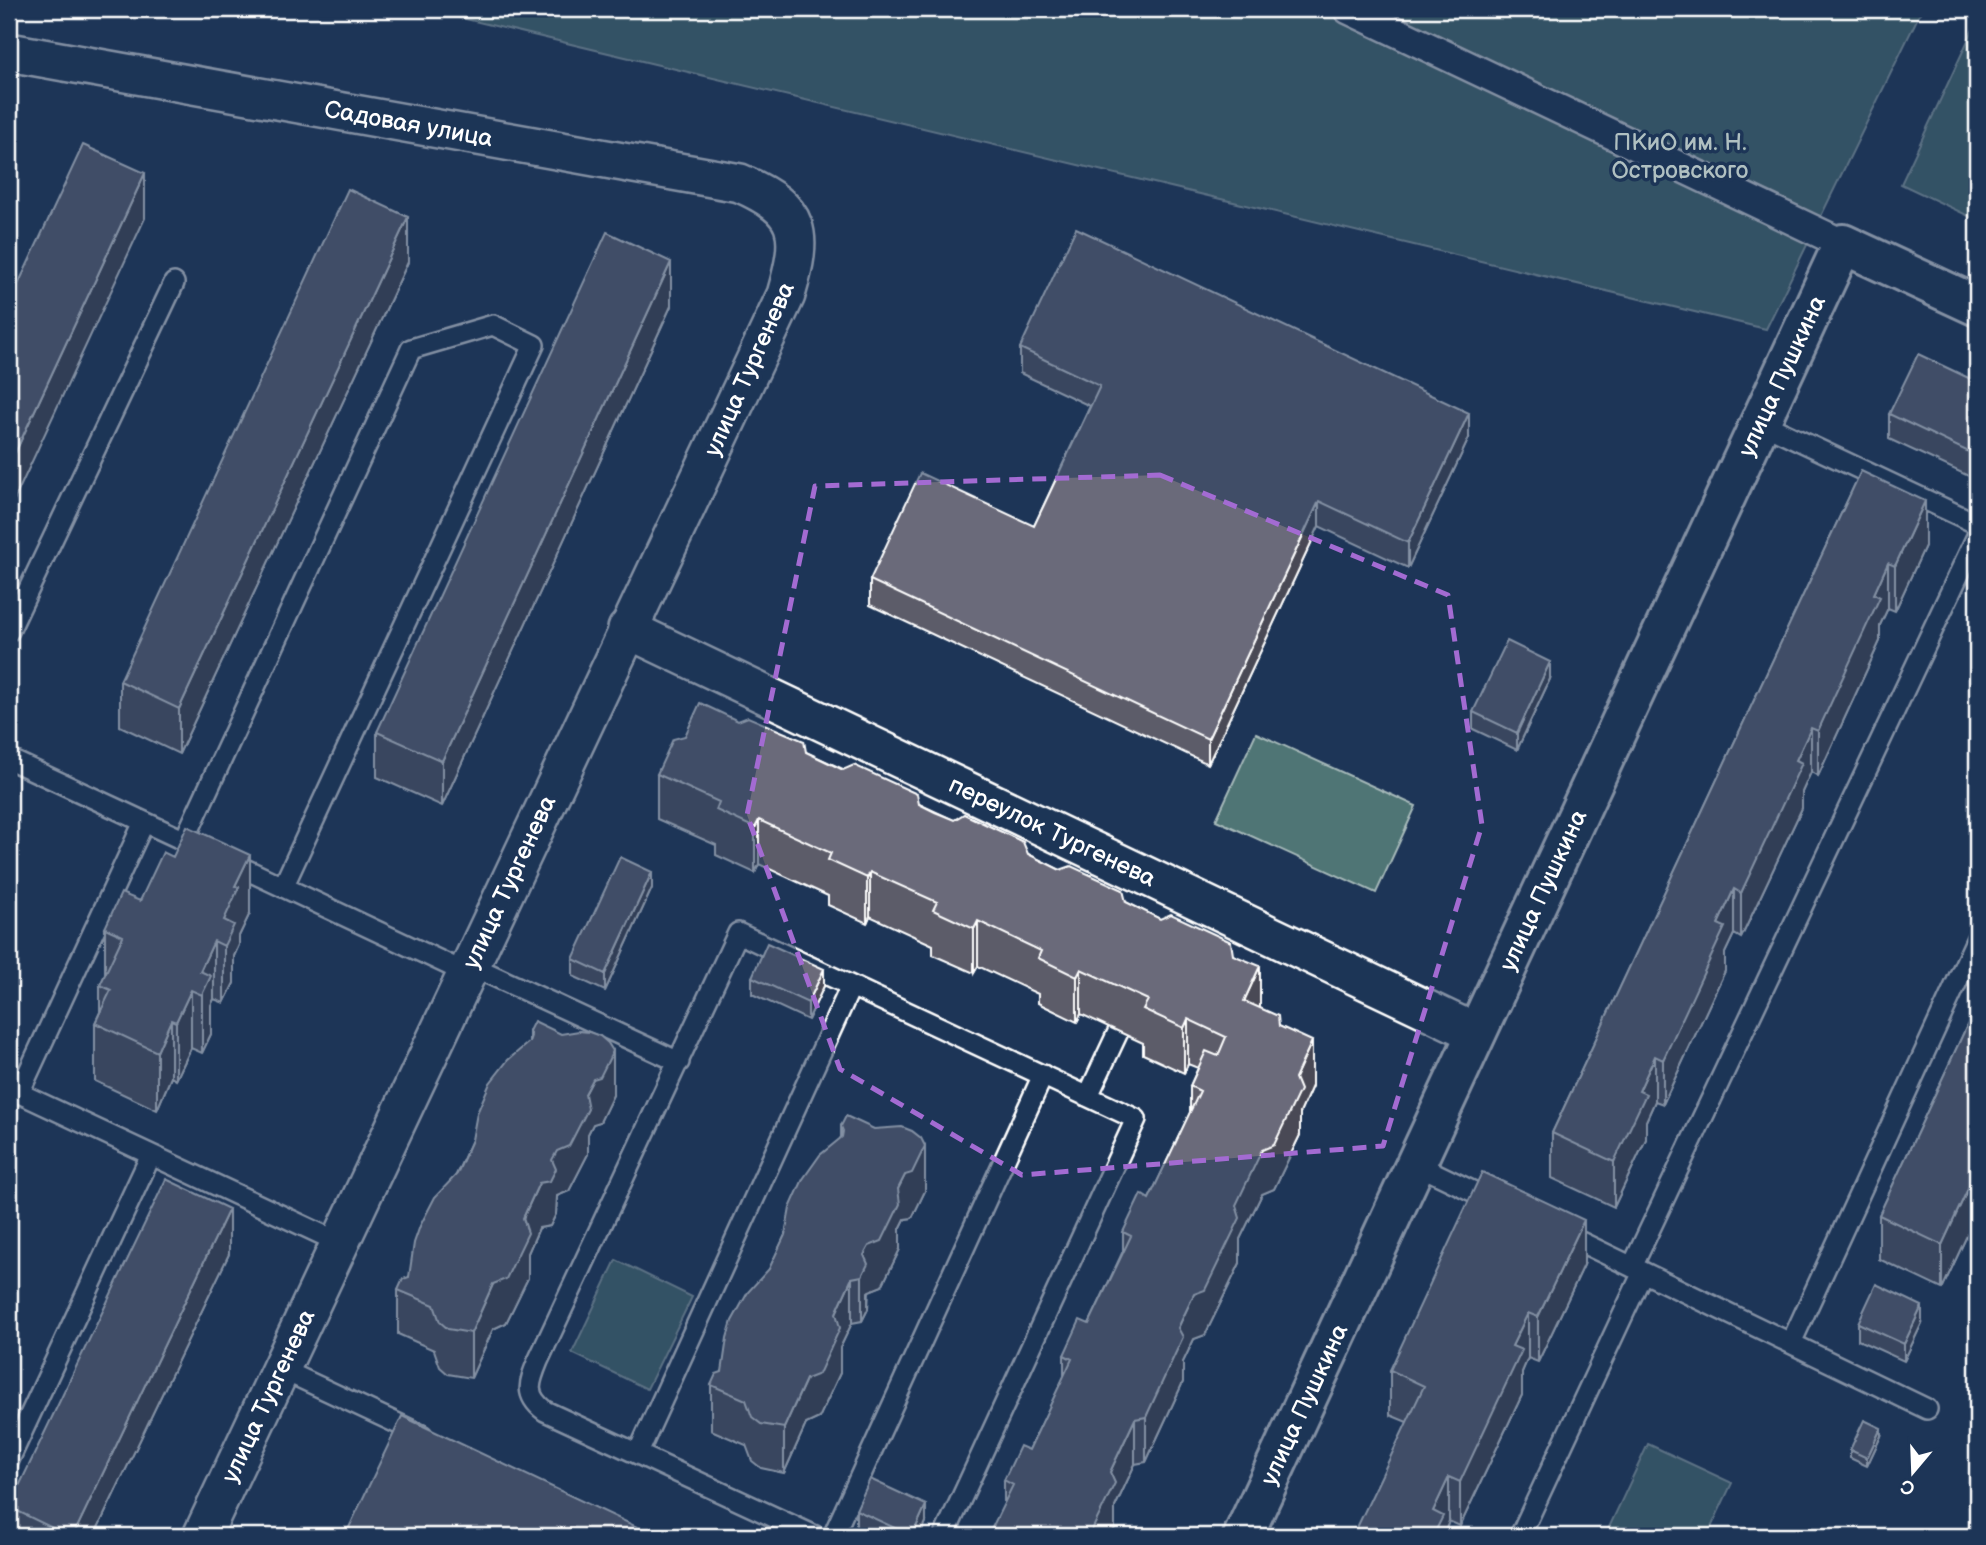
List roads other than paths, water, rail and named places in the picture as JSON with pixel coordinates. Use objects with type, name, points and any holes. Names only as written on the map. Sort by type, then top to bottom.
[{"type":"main road","points":[[1843,244],[1977,306]]},
{"type":"main road","name":"улица Пушкина","points":[[1243,1536],[1843,244]]},
{"type":"street","points":[[1348,9],[1843,244]]},
{"type":"street","name":"Садовая улица","points":[[9,51],[740,183],[767,195],[783,209],[793,224]]},
{"type":"street","name":"улица Тургенева","points":[[202,1536],[786,295],[797,244],[793,224]]},
{"type":"street","name":"переулок Тургенева","points":[[628,629],[1179,903],[1476,1034]]},
{"type":"lane","points":[[9,631],[174,283]]},
{"type":"lane","points":[[184,841],[411,349],[493,325],[534,345],[282,887]]},
{"type":"lane","points":[[1760,422],[1977,524]]},
{"type":"lane","points":[[1520,1536],[1637,1270],[1977,536]]},
{"type":"lane","points":[[9,759],[282,887],[678,1062]]},
{"type":"lane","points":[[144,822],[19,1093],[340,1243]]},
{"type":"lane","points":[[815,1536],[545,1411],[534,1402],[530,1390],[538,1361],[738,933],[1136,1119],[944,1536]]},
{"type":"lane","points":[[1791,1343],[1977,938]]},
{"type":"lane","points":[[638,1453],[851,986]]},
{"type":"lane","points":[[1088,1096],[1118,1032]]},
{"type":"lane","points":[[833,1536],[1043,1075]]},
{"type":"lane","points":[[9,1460],[151,1155]]},
{"type":"lane","points":[[1416,1164],[1514,1211]]},
{"type":"lane","points":[[1548,1227],[1927,1409]]},
{"type":"lane","points":[[281,1368],[437,1442]]},
{"type":"park label","name":"ПКиО им. Н. Островского","points":[[1680,156]]}]
